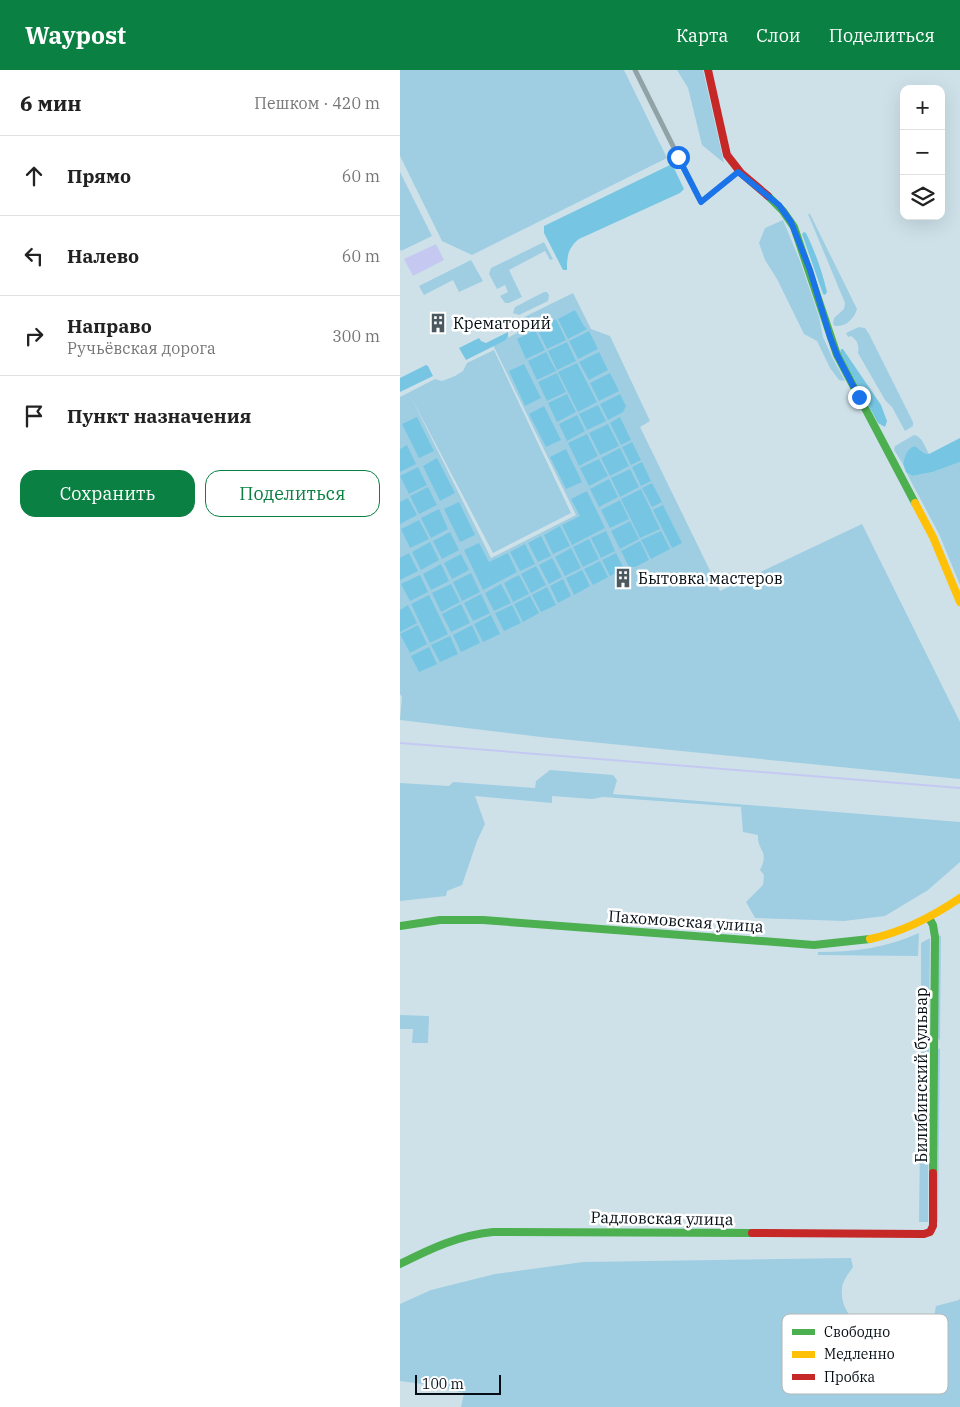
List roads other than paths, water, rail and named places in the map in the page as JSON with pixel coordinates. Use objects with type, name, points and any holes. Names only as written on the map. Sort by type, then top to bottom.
[{"type":"street","points":[[636,70],[701,202],[738,172]]},
{"type":"street","points":[[708,70],[724,145],[732,164],[738,172],[779,205],[791,222],[810,270],[837,355],[933,538],[960,602]]},
{"type":"street","name":"Пахомовская улица","points":[[400,926],[416,922],[455,919],[814,945],[836,944],[879,938],[897,932],[930,918],[960,898]]},
{"type":"street","name":"Билибинский бульвар","points":[[930,918],[936,937],[933,1226],[930,1232]]},
{"type":"street","name":"Радловская улица","points":[[400,1264],[427,1250],[454,1240],[473,1234],[493,1232],[924,1234],[930,1232]]},
{"type":"waterway","points":[[400,743],[960,788]]},
{"type":"place","name":"Крематорий","points":[[438,323]]},
{"type":"place","name":"Бытовка мастеров","points":[[623,578]]}]
